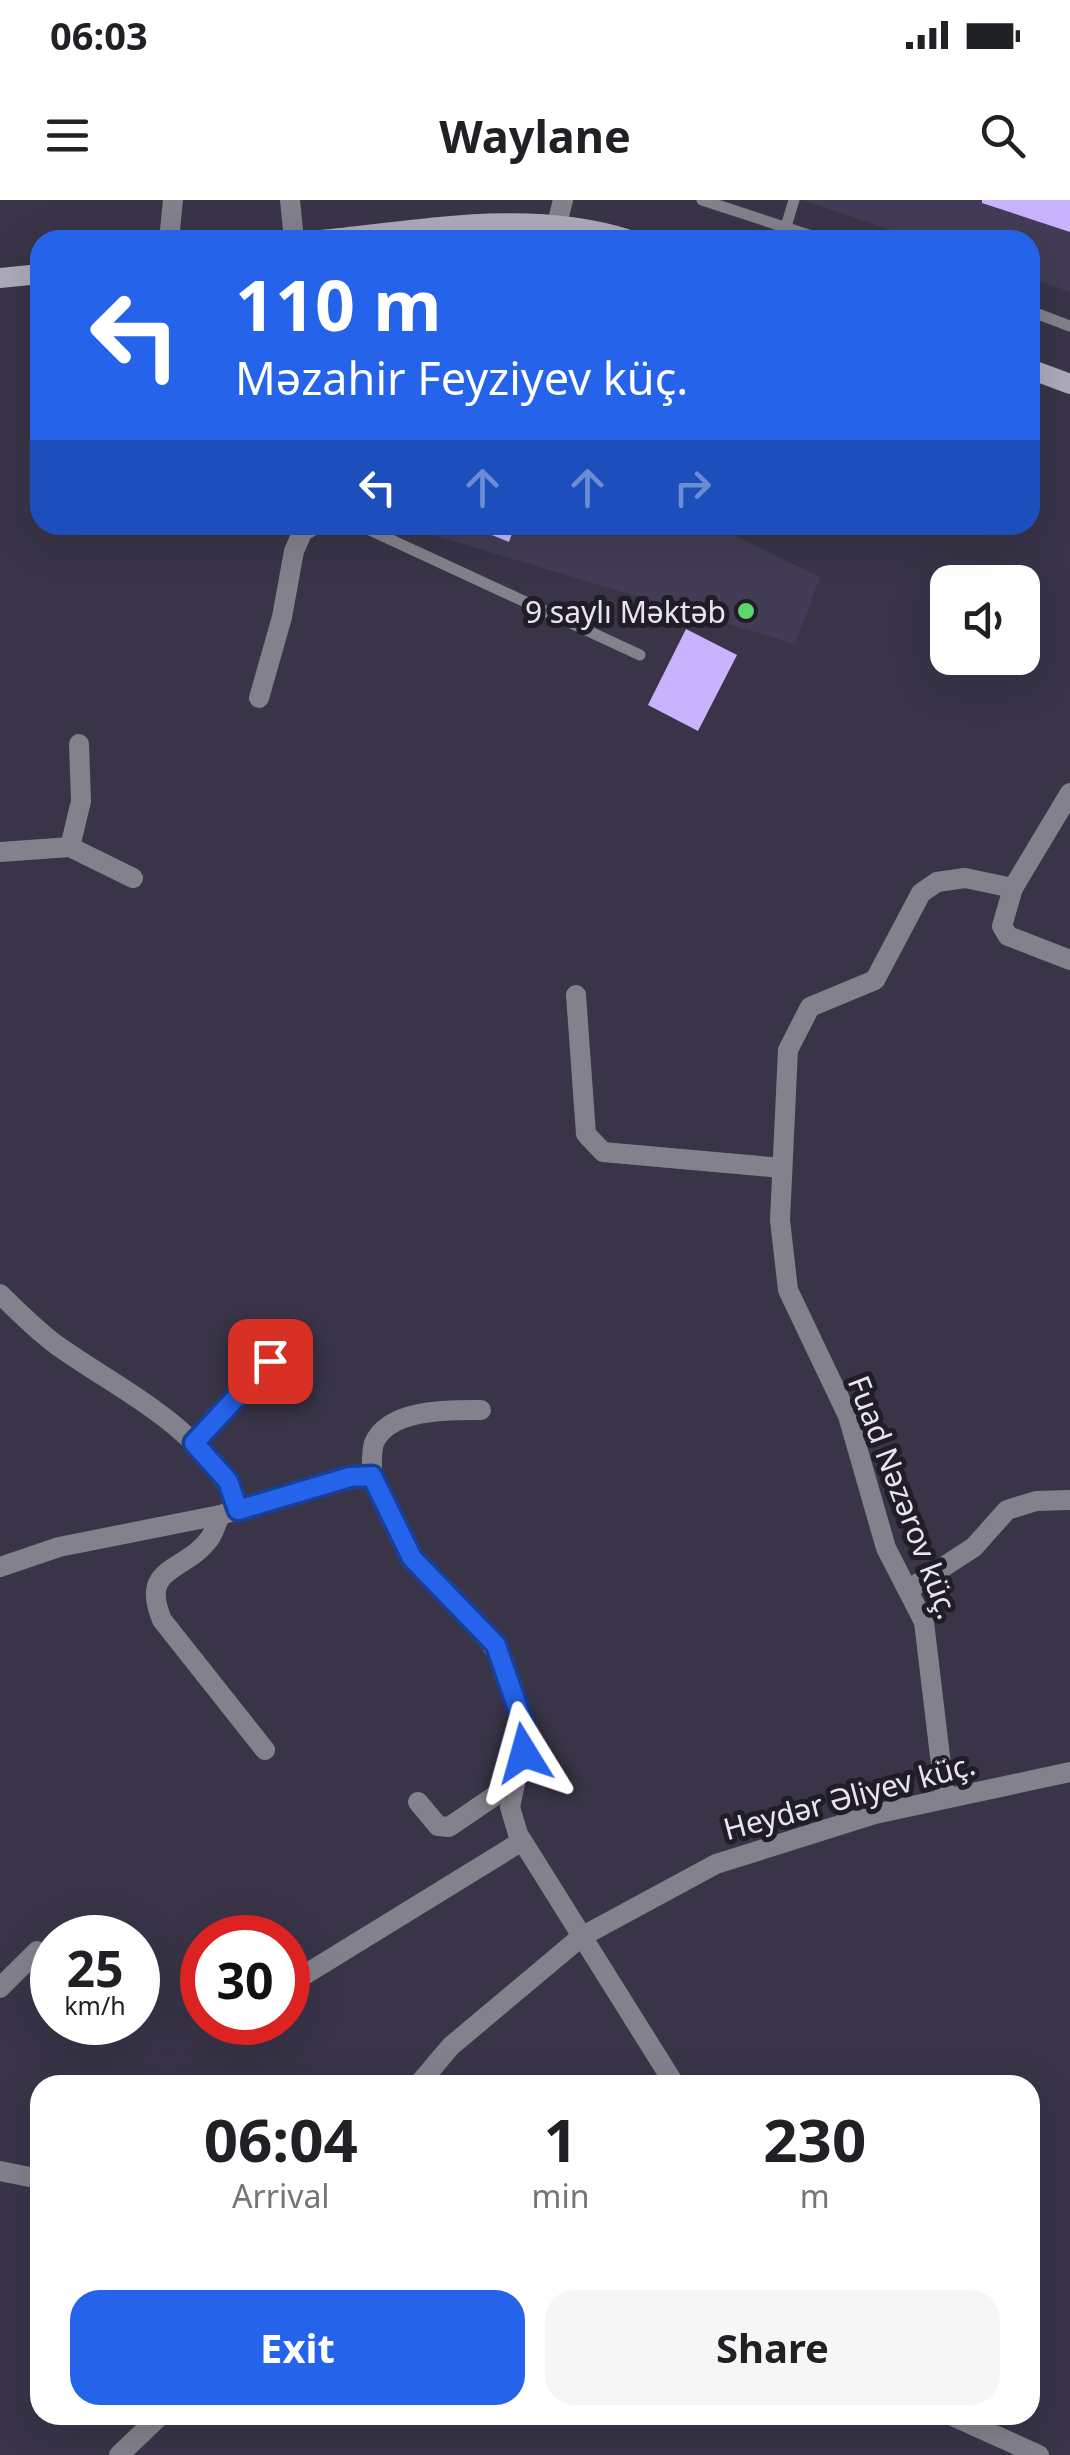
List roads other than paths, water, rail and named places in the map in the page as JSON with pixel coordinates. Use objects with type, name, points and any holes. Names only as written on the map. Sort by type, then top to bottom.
[{"type":"main road","points":[[0,278],[30,275]]},
{"type":"main road","points":[[1040,373],[1070,384]]},
{"type":"street","points":[[169,230],[173,200]]},
{"type":"street","points":[[290,200],[293,230]]},
{"type":"street","points":[[544,229],[563,200]]},
{"type":"street","points":[[259,698],[282,617],[294,550],[301,535]]},
{"type":"street","points":[[70,846],[82,802],[80,744]]},
{"type":"street","points":[[1070,793],[1013,888],[1002,926],[1008,936],[1070,960]]},
{"type":"street","points":[[0,852],[70,846],[133,878]]},
{"type":"street","name":"Fuad Nəzərov küç.","points":[[944,1798],[924,1622],[886,1548],[848,1416],[788,1290],[780,1220],[788,1050],[810,1007],[875,980],[908,913],[922,893],[937,882],[965,878],[1013,888]]},
{"type":"street","points":[[576,995],[586,1134],[593,1146],[603,1152],[782,1168]]},
{"type":"street","points":[[0,1294],[55,1344],[194,1443],[228,1481],[229,1513],[209,1539],[164,1573],[154,1587],[155,1602],[162,1620],[265,1750]]},
{"type":"street","points":[[194,1443],[270,1361]]},
{"type":"street","points":[[481,1410],[441,1410],[407,1418],[382,1432],[373,1445],[372,1476],[412,1558],[477,1622],[505,1666],[526,1732],[510,1807],[522,1841],[669,2075]]},
{"type":"street","points":[[0,1567],[59,1548],[229,1513],[350,1477],[372,1476]]},
{"type":"street","points":[[908,1590],[974,1548],[1008,1510],[1036,1501],[1070,1500]]},
{"type":"street","name":"Heydər Əliyev küç.","points":[[426,2075],[451,2046],[581,1937],[716,1864],[874,1814],[1070,1772]]},
{"type":"street","points":[[418,1802],[438,1826],[449,1826],[512,1784]]},
{"type":"street","points":[[310,1972],[522,1841]]},
{"type":"street","points":[[0,1988],[30,1958]]},
{"type":"street","points":[[0,2170],[30,2177]]},
{"type":"street","points":[[120,2455],[151,2425]]},
{"type":"street","points":[[972,2425],[1038,2455]]},
{"type":"lane","points":[[702,200],[774,230]]},
{"type":"lane","points":[[785,230],[794,200]]},
{"type":"lane","points":[[1040,316],[1070,326]]},
{"type":"lane","points":[[381,535],[640,655]]},
{"type":"place","name":"9 saylı Məktəb","points":[[746,611]]}]
